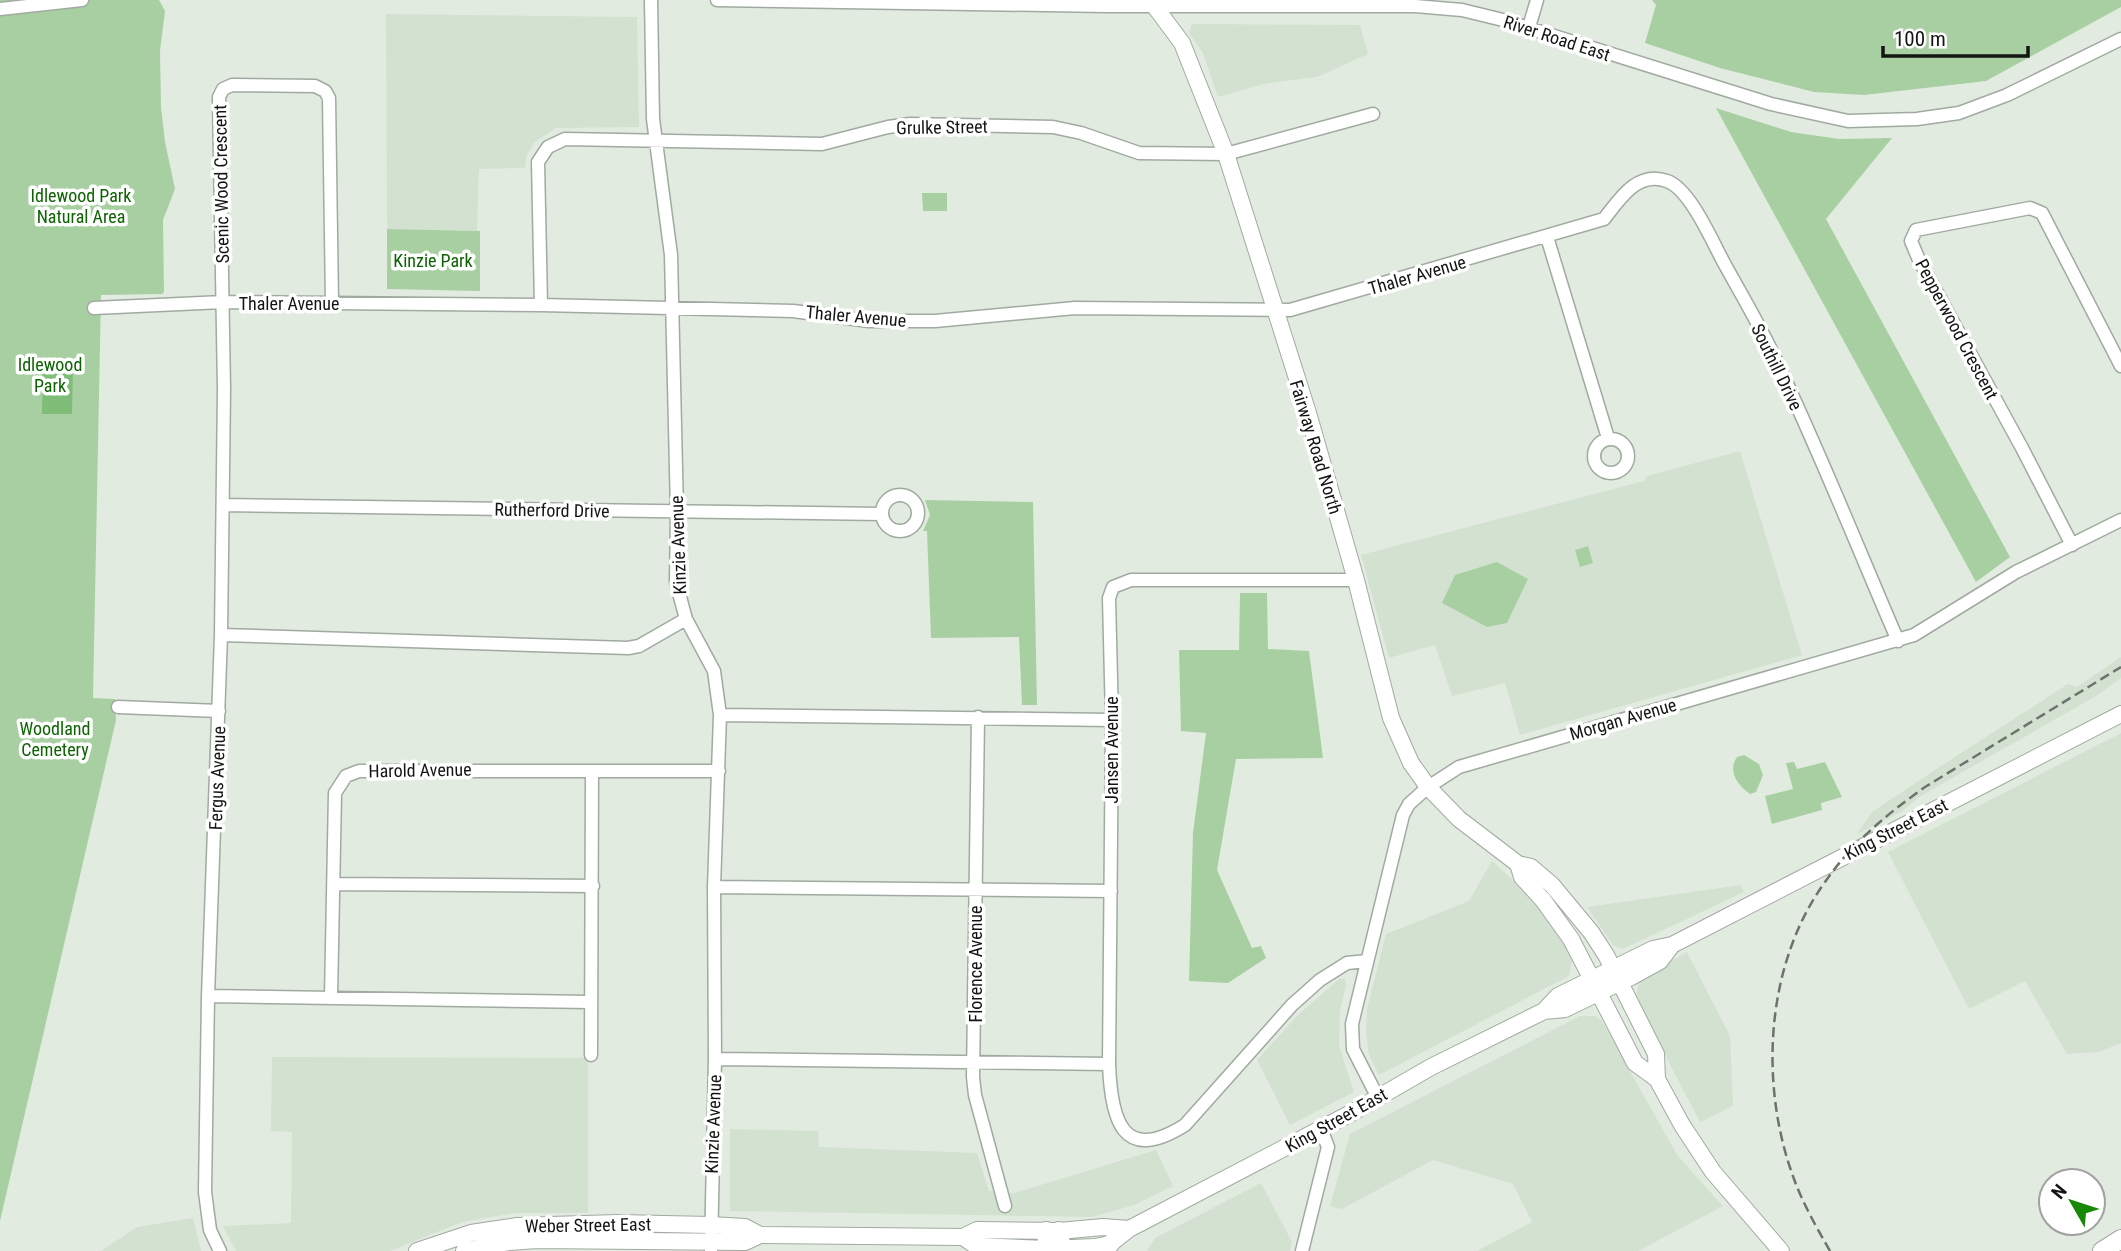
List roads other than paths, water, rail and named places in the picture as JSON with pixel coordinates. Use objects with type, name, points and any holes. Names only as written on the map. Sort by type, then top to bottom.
[{"type":"highway","points":[[2102,1251],[2121,1240]]},
{"type":"main road","name":"Fairway Road North","points":[[1152,3],[1182,43],[1226,154],[1310,422],[1356,580],[1391,718],[1411,762],[1428,787],[1459,819],[1518,864],[1531,867],[1565,899],[1591,932],[1656,1054],[1657,1079]]},
{"type":"main road","name":"King Street East","points":[[1054,1244],[1084,1248],[1106,1247],[1129,1229],[1321,1129],[1431,1067],[1544,1011],[1565,1009],[1596,986],[1616,976],[1660,961],[1672,945],[2121,714]]},
{"type":"main road","name":"Fairway Road North","points":[[1518,864],[1522,877],[1556,916],[1571,939],[1635,1063],[1657,1079]]},
{"type":"main road","points":[[1657,1079],[1674,1112],[1713,1172],[1781,1251]]},
{"type":"main road","name":"Weber Street East","points":[[417,1251],[453,1238],[517,1226],[618,1223],[745,1227],[760,1234],[962,1237],[977,1230],[1054,1244]]},
{"type":"main road","name":"King Street East","points":[[1054,1244],[1103,1227],[1129,1229]]},
{"type":"main road","name":"Weber Street East","points":[[464,1251],[509,1242],[537,1240],[710,1246],[745,1242],[760,1234]]},
{"type":"street","points":[[0,9],[82,0]]},
{"type":"street","name":"Kinzie Avenue","points":[[651,0],[656,142],[668,226],[673,309],[676,582],[686,620],[714,671],[720,715],[714,887],[715,1059],[710,1246]]},
{"type":"street","name":"River Road East","points":[[717,0],[1415,6],[1462,10],[1529,27],[1771,104],[1848,121],[1917,119],[1959,113],[2007,95],[2121,38]]},
{"type":"street","points":[[1529,27],[1537,0]]},
{"type":"street","name":"Scenic Wood Crescent","points":[[223,302],[219,97],[223,89],[232,85],[315,86],[325,91],[329,99],[332,303]]},
{"type":"street","name":"Grulke Street","points":[[541,305],[537,172],[542,154],[556,142],[565,139],[822,144],[910,124],[1053,127],[1139,153],[1226,154],[1373,114]]},
{"type":"street","name":"Southill Drive","points":[[1604,219],[1625,192],[1645,180],[1654,178],[1667,181],[1682,191],[1774,355],[1898,640]]},
{"type":"street","name":"Pepperwood Crescent","points":[[2072,545],[1919,260],[1911,241],[1916,230],[2030,208],[2042,213],[2121,366]]},
{"type":"street","name":"Thaler Avenue","points":[[94,308],[223,302],[541,305],[793,311],[869,321],[935,321],[1075,308],[1299,309],[1604,219]]},
{"type":"street","points":[[1547,237],[1608,438]]},
{"type":"street","name":"Fergus Avenue","points":[[220,1251],[210,1230],[205,1192],[208,996],[221,635],[223,302]]},
{"type":"street","name":"Rutherford Drive","points":[[223,505],[882,514]]},
{"type":"street","name":"Morgan Avenue","points":[[1378,1098],[1353,1049],[1352,1024],[1403,815],[1409,804],[1428,787],[1460,767],[1914,635],[2016,572],[2121,520]]},
{"type":"street","name":"Jansen Avenue","points":[[1356,580],[1131,580],[1113,587],[1109,598],[1112,720],[1109,1064],[1110,1088],[1120,1126],[1128,1135],[1145,1141],[1170,1135],[1185,1125],[1293,1004],[1320,980],[1347,963],[1367,961]]},
{"type":"street","points":[[221,635],[628,648],[639,646],[686,620]]},
{"type":"street","points":[[118,706],[219,711]]},
{"type":"street","points":[[720,715],[1112,720]]},
{"type":"street","name":"Florence Avenue","points":[[978,717],[975,1096],[1005,1206]]},
{"type":"street","name":"Harold Avenue","points":[[331,997],[335,793],[346,775],[359,771],[416,769],[719,771]]},
{"type":"street","points":[[591,1055],[592,771]]},
{"type":"street","points":[[334,884],[593,886]]},
{"type":"street","points":[[714,887],[1111,891]]},
{"type":"street","points":[[208,996],[590,1002]]},
{"type":"street","points":[[715,1059],[1109,1064]]},
{"type":"street","points":[[1302,1251],[1328,1147],[1321,1129]]},
{"type":"railway","points":[[1830,1251],[1794,1179],[1783,1143],[1773,1066],[1774,1026],[1780,988],[1790,950],[1805,915],[1825,882],[1847,854],[1897,808],[1925,787],[2121,667]]},
{"type":"park label","name":"Idlewood Park Natural Area","points":[[81,206]]},
{"type":"park label","name":"Kinzie Park","points":[[433,260]]},
{"type":"park label","name":"Idlewood Park","points":[[50,374]]},
{"type":"park label","name":"Woodland Cemetery","points":[[55,738]]}]
